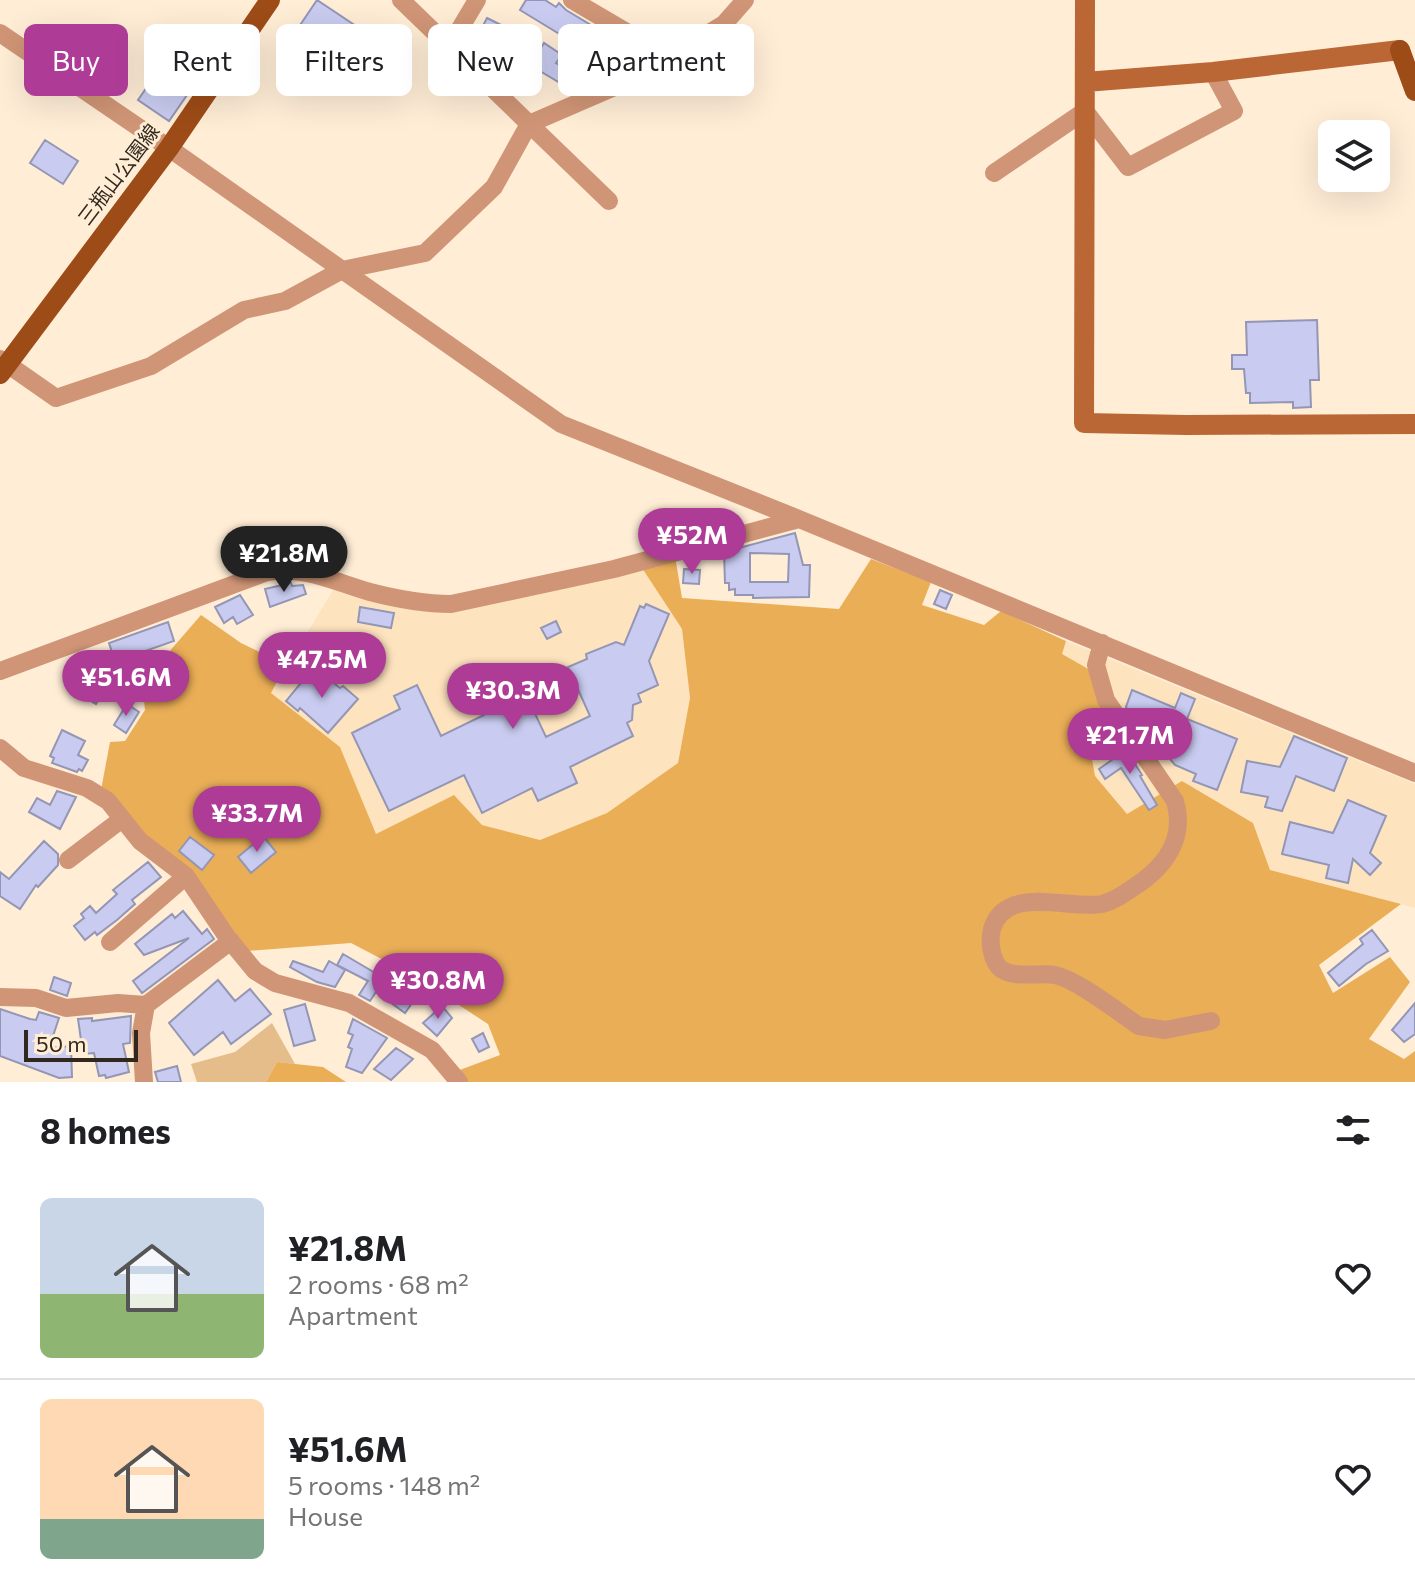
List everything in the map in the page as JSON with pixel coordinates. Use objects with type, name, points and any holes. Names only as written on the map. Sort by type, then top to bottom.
[{"type":"main road","name":"三瓶山公園線","points":[[3,366],[169,148],[270,0]]},
{"type":"main road","points":[[1400,50],[1415,91]]},
{"type":"street","points":[[401,0],[428,26]]},
{"type":"street","points":[[463,24],[477,0]]},
{"type":"street","points":[[572,0],[613,24]]},
{"type":"street","points":[[724,24],[745,0]]},
{"type":"street","points":[[1085,0],[1084,423],[1415,424]]},
{"type":"street","points":[[0,33],[561,424],[1415,773]]},
{"type":"street","points":[[1085,82],[1213,72],[1400,50]]},
{"type":"street","points":[[1085,111],[1128,167],[1234,111],[1213,72]]},
{"type":"street","points":[[500,96],[609,201]]},
{"type":"street","points":[[3,366],[56,398],[151,366],[244,310],[285,301],[342,270],[425,253],[494,187],[529,124],[594,96]]},
{"type":"street","points":[[994,173],[1085,111]]},
{"type":"street","points":[[0,671],[267,572],[323,575],[370,592],[424,604],[451,604],[614,569],[799,519]]},
{"type":"street","points":[[1102,643],[1096,665],[1106,700],[1175,801],[1178,813],[1174,845],[1164,864],[1116,899],[1099,904],[1027,902],[1002,911],[996,917],[990,935],[993,956],[998,967],[1007,972],[1056,976],[1071,982],[1139,1026],[1165,1030],[1211,1021]]},
{"type":"street","points":[[0,748],[24,768],[87,788],[108,801],[140,841],[186,876],[255,971],[275,983],[349,1003],[432,1050],[459,1082]]},
{"type":"street","points":[[68,860],[122,819]]},
{"type":"street","points":[[110,942],[186,876]]},
{"type":"street","points":[[0,997],[36,998],[66,1008],[118,1003],[146,1005],[231,941]]},
{"type":"street","points":[[144,1082],[141,1033],[146,1005]]},
{"type":"shaded area","points":[[675,556],[682,598],[839,609],[871,559],[931,582],[922,605],[984,625],[1001,611],[1066,641],[1062,654],[1097,674],[1128,719],[1089,741],[1095,776],[1127,814],[1182,781],[1253,823],[1270,870],[1401,904],[1319,965],[1333,993],[1390,957],[1410,982],[1369,1039],[1404,1059],[1415,1051],[1415,1082],[465,1082],[457,1071],[500,1055],[488,1024],[416,977],[351,943],[247,951],[147,837],[101,790],[110,742],[125,741],[145,710],[142,683],[201,615],[241,643],[286,665],[271,693],[340,747],[376,834],[454,795],[482,825],[540,840],[607,813],[678,763],[690,698],[682,629],[642,568]]},
{"type":"shaded area","points":[[642,568],[682,629],[690,698],[678,763],[607,813],[540,840],[482,825],[454,795],[376,835],[340,747],[271,693],[336,585],[432,612]]},
{"type":"shaded area","points":[[1066,641],[1415,784],[1415,908],[1270,870],[1253,823],[1127,814],[1095,776],[1089,741],[1127,720],[1061,654]]},
{"type":"shaded area","points":[[272,1023],[295,1064],[277,1062],[266,1082],[197,1082],[191,1064],[235,1052]]},
{"type":"shaded area","points":[[277,1062],[323,1067],[346,1082],[266,1082]]},
{"type":"building","points":[[317,0],[353,24],[301,24]]},
{"type":"building","points":[[526,0],[545,0],[556,7],[559,3],[589,24],[558,24],[558,33],[520,10]]},
{"type":"building","points":[[487,18],[499,24],[484,24]]},
{"type":"building","points":[[544,43],[558,52],[558,82],[542,72]]},
{"type":"building","points":[[144,91],[144,96],[186,96],[169,121],[138,100]]},
{"type":"building","points":[[45,140],[78,161],[63,184],[30,163]]},
{"type":"building","points":[[1317,320],[1319,380],[1310,380],[1311,407],[1293,408],[1293,402],[1250,403],[1244,369],[1232,369],[1232,355],[1247,355],[1246,322]]},
{"type":"building","points":[[795,533],[803,565],[810,565],[809,597],[753,598],[753,595],[735,595],[735,589],[729,590],[729,583],[725,583],[724,552]],"holes":[[[750,553],[789,554],[788,582],[750,582]]]},
{"type":"building","points":[[684,569],[700,570],[699,584],[683,583]]},
{"type":"building","points":[[291,583],[292,586],[303,585],[306,594],[270,607],[265,589]]},
{"type":"building","points":[[940,590],[952,595],[946,609],[934,604]]},
{"type":"building","points":[[240,595],[253,615],[237,624],[233,617],[224,623],[215,607]]},
{"type":"building","points":[[646,604],[669,614],[649,661],[658,685],[638,694],[641,702],[633,705],[632,720],[627,723],[633,736],[570,767],[577,783],[538,801],[532,788],[482,813],[464,775],[389,811],[352,733],[400,709],[394,696],[417,685],[441,736],[484,715],[478,700],[510,685],[520,708],[530,703],[546,737],[590,716],[568,667],[587,659],[586,654],[616,642],[624,645],[640,606],[644,608]]},
{"type":"building","points":[[360,607],[394,613],[391,628],[358,622]]},
{"type":"building","points":[[556,621],[561,632],[547,639],[541,628]]},
{"type":"building","points":[[168,622],[174,641],[131,656],[147,666],[127,696],[109,643]]},
{"type":"building","points":[[314,667],[358,699],[328,733],[300,708],[298,711],[286,701]]},
{"type":"building","points":[[91,672],[108,682],[96,704],[78,693]]},
{"type":"building","points":[[1132,690],[1175,708],[1181,693],[1195,699],[1187,719],[1237,739],[1217,790],[1193,781],[1196,774],[1175,765],[1156,742],[1157,736],[1143,730],[1150,720],[1128,711],[1126,707]]},
{"type":"building","points":[[127,704],[139,712],[126,733],[114,725]]},
{"type":"building","points":[[62,730],[85,741],[78,755],[88,760],[82,771],[52,763],[54,758],[50,756]]},
{"type":"building","points":[[1294,736],[1347,758],[1334,791],[1296,776],[1282,811],[1265,807],[1268,797],[1241,792],[1247,761],[1280,767]]},
{"type":"building","points":[[1126,750],[1157,805],[1149,810],[1121,768],[1105,779],[1099,769]]},
{"type":"building","points":[[57,791],[76,797],[60,829],[29,812],[37,798],[50,805]]},
{"type":"building","points":[[1348,800],[1386,816],[1370,853],[1381,863],[1370,875],[1353,859],[1348,883],[1326,878],[1329,865],[1282,854],[1290,822],[1333,833]]},
{"type":"building","points":[[263,836],[276,852],[251,873],[238,857]]},
{"type":"building","points":[[190,837],[214,855],[202,870],[179,851]]},
{"type":"building","points":[[44,841],[58,854],[58,865],[38,887],[36,885],[20,909],[0,896],[0,872],[9,879]]},
{"type":"building","points":[[148,862],[161,877],[132,900],[135,904],[117,920],[85,940],[74,926],[84,918],[81,914],[90,906],[96,913],[117,894],[113,890]]},
{"type":"building","points":[[183,911],[202,934],[207,929],[214,939],[142,993],[133,981],[189,938],[144,955],[135,944],[172,914],[175,918]]},
{"type":"building","points":[[1372,930],[1388,951],[1339,986],[1328,973],[1363,944],[1360,939]]},
{"type":"building","points":[[343,954],[417,996],[405,1013],[376,992],[370,1001],[359,995],[368,981],[337,965]]},
{"type":"building","points":[[293,961],[323,972],[329,961],[345,970],[335,987],[317,982],[290,967]]},
{"type":"building","points":[[54,977],[71,983],[67,996],[50,990]]},
{"type":"building","points":[[218,980],[235,1001],[250,989],[271,1014],[231,1044],[223,1032],[194,1055],[169,1023]]},
{"type":"building","points":[[1415,1003],[1415,1034],[1404,1042],[1392,1030]]},
{"type":"building","points":[[305,1004],[315,1040],[294,1046],[284,1010]]},
{"type":"building","points":[[442,1006],[452,1018],[437,1036],[423,1023]]},
{"type":"building","points":[[0,1009],[36,1020],[39,1012],[59,1018],[49,1048],[71,1046],[72,1077],[59,1078],[0,1056]]},
{"type":"building","points":[[131,1016],[130,1043],[123,1044],[129,1072],[106,1078],[105,1075],[99,1076],[94,1053],[83,1054],[78,1019],[92,1018],[92,1021]]},
{"type":"building","points":[[353,1019],[387,1038],[362,1073],[346,1067],[352,1049],[348,1047],[353,1035],[348,1033]]},
{"type":"building","points":[[483,1033],[489,1047],[479,1052],[472,1039]]},
{"type":"building","points":[[396,1048],[413,1059],[391,1080],[374,1069]]},
{"type":"building","points":[[177,1066],[181,1082],[158,1082],[155,1072]]}]
